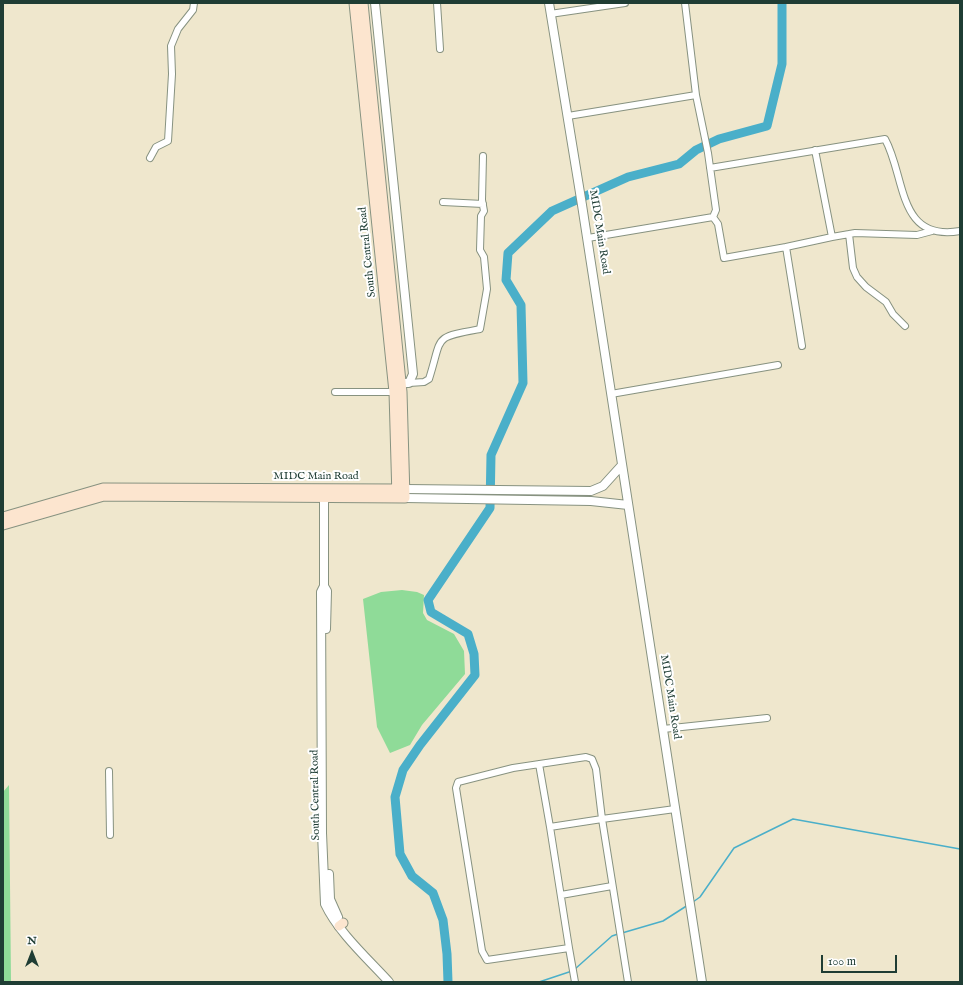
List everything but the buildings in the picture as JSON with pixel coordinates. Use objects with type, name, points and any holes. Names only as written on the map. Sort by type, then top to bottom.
[{"type":"main road","name":"South Central Road","points":[[354,3],[376,176],[405,383],[401,494]]},
{"type":"main road","name":"South Central Road","points":[[362,3],[401,494]]},
{"type":"main road","name":"MIDC Main Road","points":[[3,516],[103,488],[324,494]]},
{"type":"main road","name":"MIDC Main Road","points":[[3,525],[104,496],[401,494]]},
{"type":"street","points":[[150,158],[156,147],[168,141],[172,74],[171,46],[178,29],[193,10],[194,3]]},
{"type":"street","points":[[375,3],[413,374],[405,383]]},
{"type":"street","points":[[437,3],[440,49]]},
{"type":"street","name":"MIDC Main Road","points":[[548,3],[588,238],[702,982]]},
{"type":"street","points":[[550,14],[625,3]]},
{"type":"street","points":[[685,3],[696,95],[708,153],[716,210],[712,217]]},
{"type":"street","points":[[568,116],[696,95]]},
{"type":"street","points":[[710,168],[885,140],[891,153],[905,201],[916,219],[932,231],[941,233],[960,231]]},
{"type":"street","points":[[815,150],[832,237]]},
{"type":"street","points":[[405,383],[424,382],[429,379],[436,349],[444,337],[454,333],[480,329],[487,289],[484,258],[480,250],[481,216],[484,211],[483,156]]},
{"type":"street","points":[[443,202],[483,204]]},
{"type":"street","points":[[588,238],[712,217]]},
{"type":"street","points":[[712,217],[718,224],[724,258],[849,234],[872,233],[917,235],[932,231]]},
{"type":"street","points":[[849,234],[853,268],[857,277],[866,287],[886,302],[892,314],[905,326]]},
{"type":"street","points":[[786,247],[802,346]]},
{"type":"street","points":[[611,394],[778,365]]},
{"type":"street","points":[[335,392],[394,392]]},
{"type":"street","name":"MIDC Main Road","points":[[401,494],[478,490],[598,490],[622,465]]},
{"type":"street","name":"South Central Road","points":[[324,494],[324,586],[320,592],[325,904],[330,914],[395,982]]},
{"type":"street","name":"MIDC Main Road","points":[[401,494],[478,499],[591,501],[628,505]]},
{"type":"street","points":[[663,729],[767,718]]},
{"type":"street","points":[[569,948],[487,960],[482,951],[456,788],[458,782],[467,778],[540,764],[586,757],[592,759],[596,769],[612,886],[628,982]]},
{"type":"street","points":[[540,764],[575,982]]},
{"type":"street","points":[[110,771],[110,835]]},
{"type":"street","points":[[550,827],[675,809]]},
{"type":"street","points":[[561,895],[612,886]]},
{"type":"street","name":"South Central Road","points":[[341,924],[389,982]]},
{"type":"green space","points":[[402,590],[417,592],[424,595],[423,613],[427,620],[454,634],[464,651],[465,674],[422,725],[410,745],[390,753],[377,727],[363,599],[381,592]]},
{"type":"green space","points":[[9,785],[11,982],[3,982],[3,792]]},
{"type":"waterway","points":[[448,982],[447,954],[443,920],[433,893],[412,876],[400,854],[395,797],[403,770],[420,745],[475,675],[474,654],[468,634],[431,612],[428,600],[490,508],[491,455],[523,383],[521,305],[506,280],[508,253],[552,211],[628,177],[679,164],[696,150],[719,139],[767,126],[782,64],[782,3]]},
{"type":"waterway","points":[[693,902],[700,897],[734,848],[793,819],[960,849]]},
{"type":"waterway","points":[[622,933],[663,921],[688,905]]},
{"type":"waterway","points":[[575,969],[612,936],[618,934]]},
{"type":"waterway","points":[[539,982],[572,971]]}]
